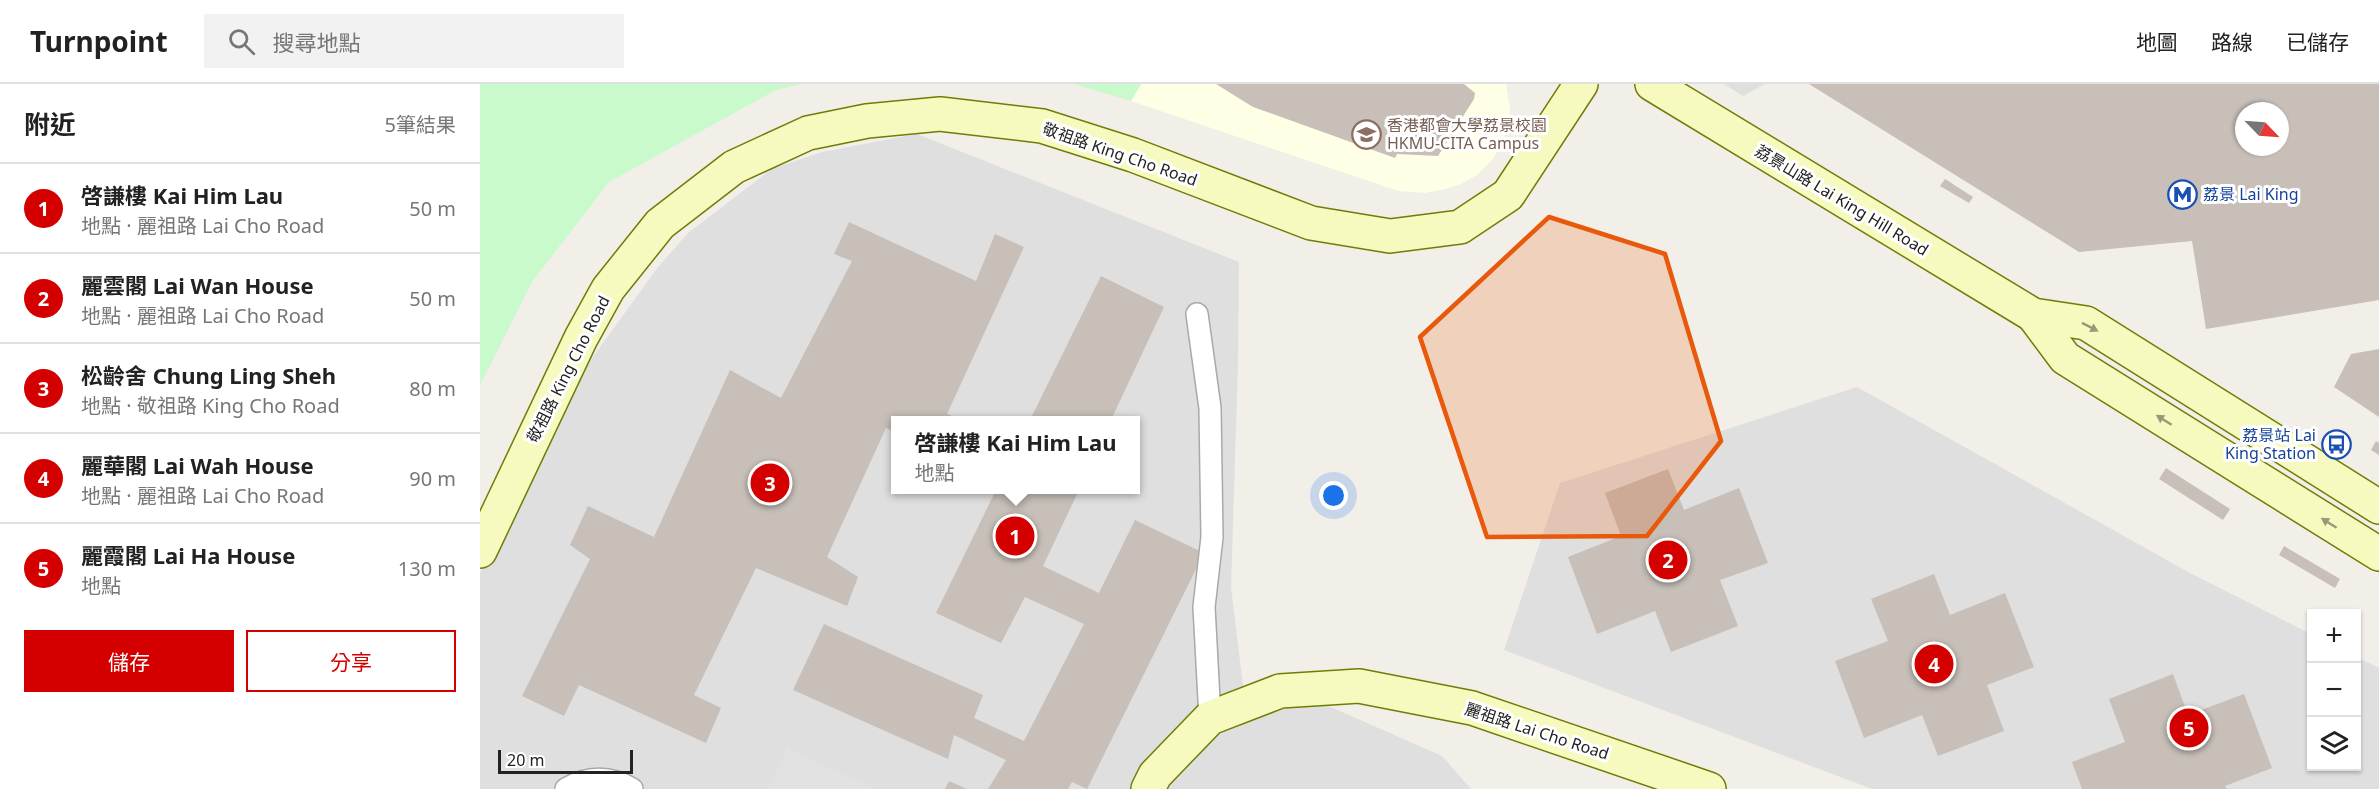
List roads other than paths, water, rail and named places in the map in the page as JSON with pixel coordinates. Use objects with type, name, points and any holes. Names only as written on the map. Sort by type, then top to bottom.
[{"type":"street","name":"敬祖路 King Cho Road","points":[[480,551],[581,338],[608,289],[660,224],[734,167],[807,133],[867,121],[940,114],[1042,126],[1133,155],[1311,223],[1390,236],[1460,227],[1508,195],[1581,84]]},
{"type":"street","name":"荔景山路 Lai King Hill Road","points":[[1652,84],[2033,315],[2065,358],[2379,554]]},
{"type":"street","name":"荔景山路 Lai King Hill Road","points":[[2033,315],[2086,323],[2379,507]]},
{"type":"street","name":"麗祖路 Lai Cho Road","points":[[1148,789],[1155,775],[1210,718],[1280,691],[1359,686],[1472,708],[1709,789]]},
{"type":"lane","points":[[1197,314],[1210,408],[1212,537],[1204,607],[1210,718]]},
{"type":"lane","points":[[566,789],[576,782],[595,778],[613,779],[633,789]]},
{"type":"place","name":"香港都會大學荔景校園 HKMU-CITA Campus","points":[[1366,134]]},
{"type":"place","name":"荔景 Lai King","points":[[2182,194]]},
{"type":"place","name":"荔景站 Lai King Station","points":[[2337,444]]},
{"type":"place","name":"松齡舍 Chung Ling Sheh","points":[[770,483]]},
{"type":"place","name":"啓謙樓 Kai Him Lau","points":[[1015,536]]},
{"type":"place","name":"麗雲閣 Lai Wan House","points":[[1668,560]]},
{"type":"place","name":"麗華閣 Lai Wah House","points":[[1934,664]]},
{"type":"place","name":"麗霞閣 Lai Ha House","points":[[2189,728]]}]
